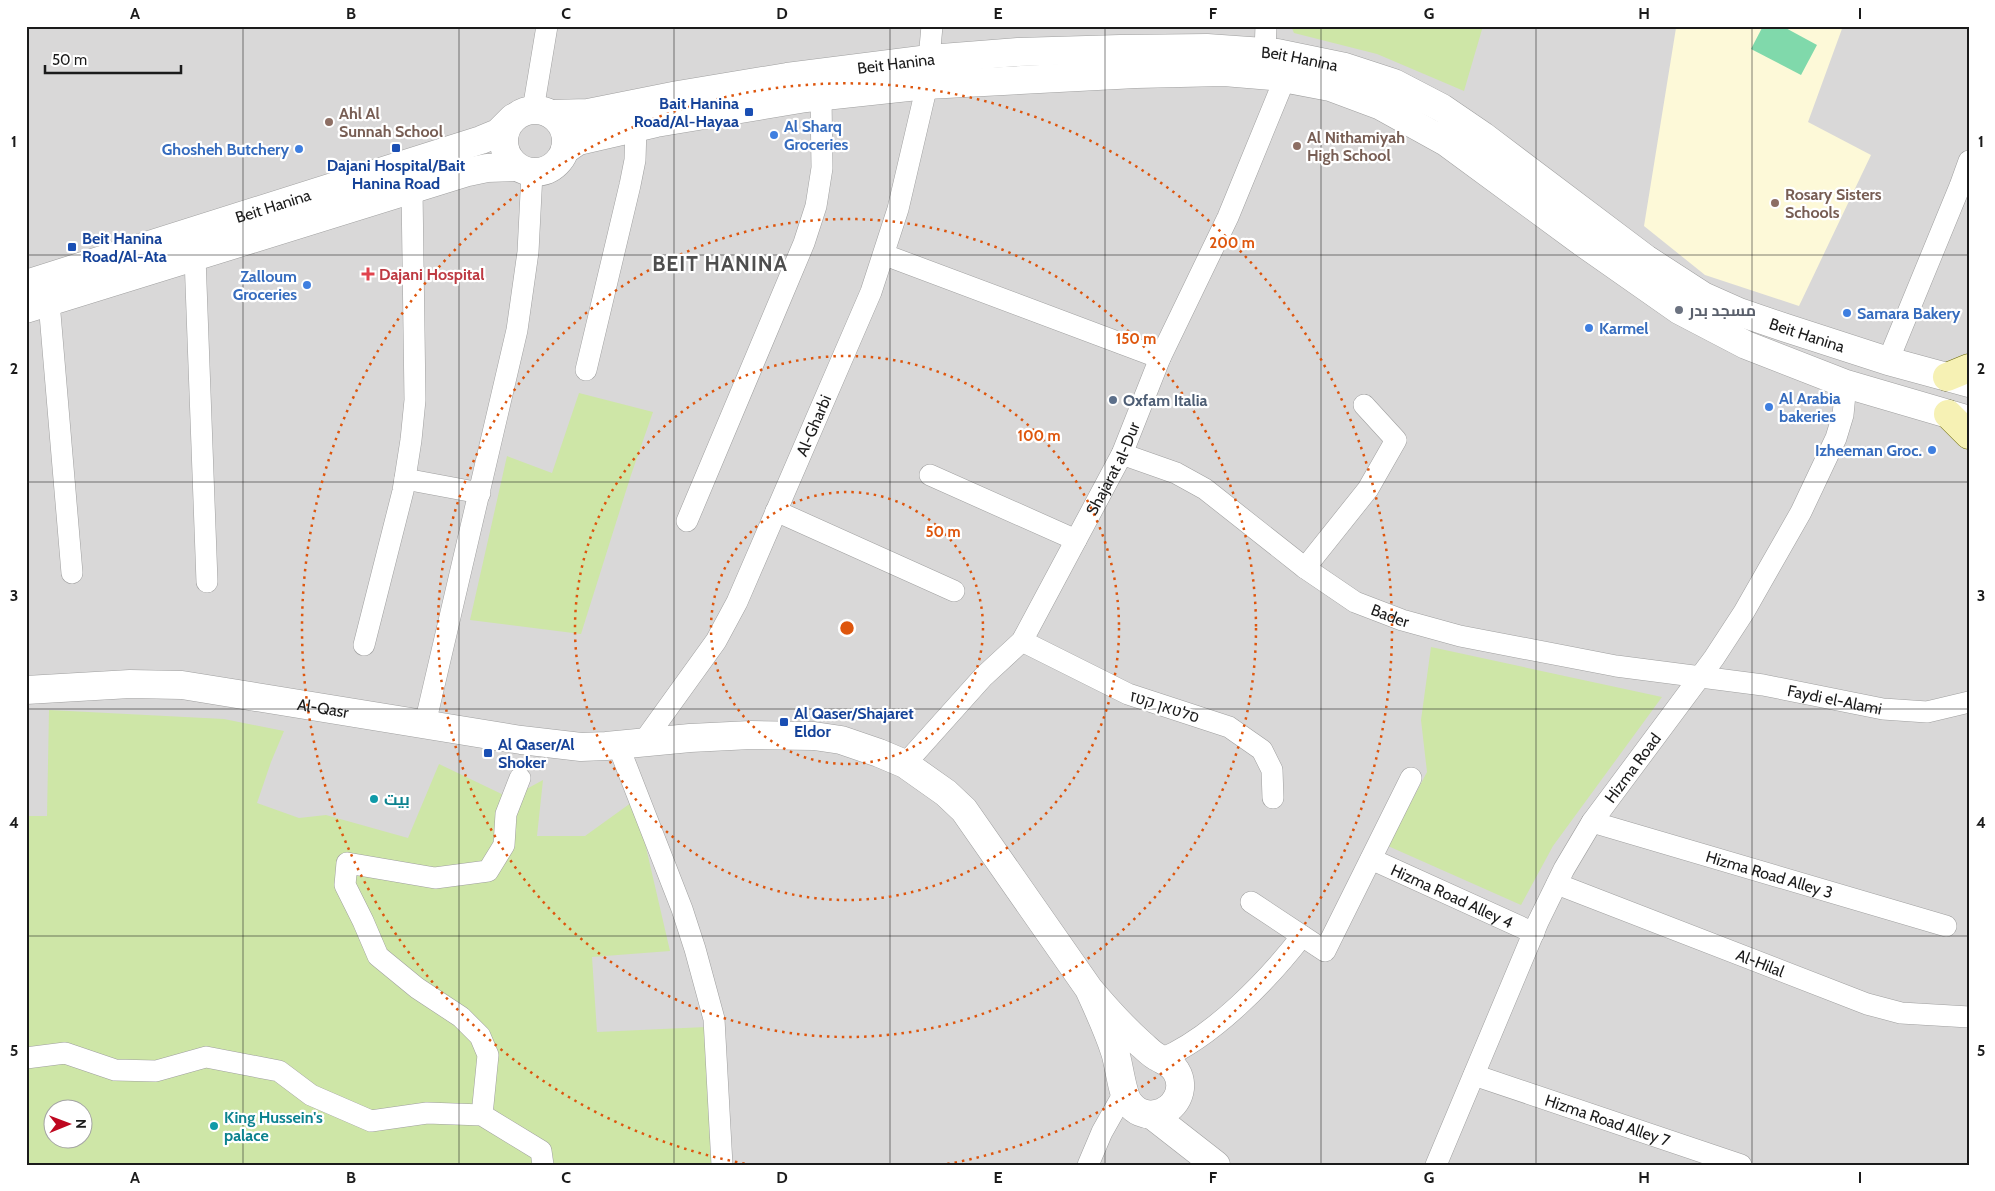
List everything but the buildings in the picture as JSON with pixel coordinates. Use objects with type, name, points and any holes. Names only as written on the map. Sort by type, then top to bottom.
[{"type":"main road","points":[[1959,417],[1969,436]]},
{"type":"street","points":[[532,114],[547,26]]},
{"type":"street","name":"Al-Gharbi","points":[[631,743],[716,641],[737,602],[871,292],[885,255],[906,177],[928,72],[932,26]]},
{"type":"street","name":"Beit Hanina","points":[[565,150],[578,141],[636,128],[732,110],[821,97],[1018,52],[1207,48],[1266,39],[1277,53],[1345,67],[1394,83],[1442,108],[1483,136],[1646,259],[1703,296],[1739,312],[1888,361],[1962,376]]},
{"type":"street","name":"Beit Hanina","points":[[26,284],[481,140],[532,114],[588,113],[678,95],[777,79],[928,72],[1038,79],[1224,72],[1284,78],[1330,88],[1381,106],[1466,155],[1582,242],[1679,310],[1746,345],[1846,384],[1959,417]]},
{"type":"street","name":"Shajarat al-Dur","points":[[905,764],[983,677],[1022,642],[1122,454],[1160,358],[1228,217],[1284,78]]},
{"type":"street","points":[[687,521],[804,243],[816,206],[822,168],[821,97]]},
{"type":"street","points":[[532,114],[559,121],[565,131],[565,150],[561,160],[553,168],[543,172],[524,170],[509,159],[504,149],[503,138],[506,127],[532,114]]},
{"type":"street","points":[[586,370],[632,177],[635,160],[636,128]]},
{"type":"street","points":[[1888,361],[1969,161]]},
{"type":"street","name":"Beit Hanina","points":[[37,306],[487,168],[524,170]]},
{"type":"street","points":[[426,724],[517,330],[528,252],[524,170]]},
{"type":"street","points":[[364,645],[404,479],[411,440],[415,400],[412,190]]},
{"type":"street","points":[[885,255],[1160,358]]},
{"type":"street","points":[[195,257],[207,582]]},
{"type":"street","points":[[37,306],[72,573]]},
{"type":"street","name":"Hizma Road","points":[[1436,1165],[1534,932],[1557,884],[1592,822],[1699,677],[1744,612],[1800,512],[1836,438],[1843,415],[1846,384]]},
{"type":"street","points":[[1304,568],[1368,490],[1396,440],[1364,405]]},
{"type":"street","name":"Bader","points":[[1122,454],[1176,474],[1205,490],[1304,568],[1355,602],[1402,620],[1460,636],[1616,666],[1699,677]]},
{"type":"street","points":[[930,475],[1076,540]]},
{"type":"street","points":[[404,479],[480,493]]},
{"type":"street","points":[[776,511],[954,591]]},
{"type":"street","name":"סלטאן קטז","points":[[1022,642],[1128,694],[1229,727],[1262,750],[1272,770],[1273,798]]},
{"type":"street","name":"Faydi el-Alami","points":[[1699,677],[1763,684],[1882,709],[1927,712],[1969,702]]},
{"type":"street","name":"Al-Qasr","points":[[26,690],[130,684],[182,685],[521,740],[571,746],[751,735],[814,736],[840,740],[905,764],[946,793],[964,810],[1089,988]]},
{"type":"street","points":[[631,743],[695,949],[714,1019],[722,1165]]},
{"type":"street","points":[[482,1115],[488,1056],[480,1036],[461,1017],[417,988],[378,956],[363,921],[344,885],[347,863],[435,878],[488,871],[504,845],[506,814],[520,778]]},
{"type":"street","name":"Hizma Road Alley 4","points":[[1251,902],[1325,951],[1411,778]]},
{"type":"street","name":"Hizma Road Alley 3","points":[[1592,822],[1946,926]]},
{"type":"street","name":"Hizma Road Alley 4","points":[[1371,859],[1534,932]]},
{"type":"street","name":"Al-Hilal","points":[[1557,884],[1867,1004],[1901,1013],[1969,1017]]},
{"type":"street","points":[[1090,1157],[1123,1088],[1126,1074],[1131,1066],[1139,1060],[1148,1057],[1160,1058],[1190,1045],[1210,1030],[1267,976],[1302,936]]},
{"type":"street","points":[[1089,988],[1120,1024],[1173,1067],[1190,1120],[1203,1146],[1215,1164]]},
{"type":"street","points":[[1089,988],[1114,1051],[1128,1102],[1134,1109],[1147,1114],[1215,1164]]},
{"type":"street","points":[[1090,1157],[1111,1132],[1147,1114],[1161,1113],[1170,1109],[1176,1102],[1180,1086],[1194,1054],[1210,1030]]},
{"type":"street","points":[[26,1058],[65,1053],[115,1070],[156,1071],[206,1056],[279,1071],[311,1095],[371,1122],[427,1112],[482,1115],[541,1150],[543,1165]]},
{"type":"street","name":"Hizma Road Alley 7","points":[[1474,1075],[1741,1165]]},
{"type":"shaded area","points":[[26,26],[1969,26],[1969,1165],[26,1165]]},
{"type":"shaded area","points":[[1678,26],[1843,26],[1808,122],[1871,155],[1799,306],[1705,275],[1644,226],[1676,28]]},
{"type":"green space","points":[[1291,26],[1483,26],[1464,91],[1377,54],[1294,33]]},
{"type":"green space","points":[[1763,26],[1782,26],[1817,45],[1801,75],[1751,49]]},
{"type":"green space","points":[[579,393],[653,412],[581,634],[470,620],[507,456],[552,473]]},
{"type":"green space","points":[[1431,647],[1662,697],[1553,846],[1521,905],[1388,846],[1427,772],[1421,720]]},
{"type":"green space","points":[[49,710],[224,719],[284,731],[257,803],[299,818],[326,815],[408,838],[439,764],[510,798],[543,780],[537,836],[585,836],[635,800],[670,951],[592,957],[597,1032],[706,1027],[715,1165],[26,1165],[26,816],[47,816]]},
{"type":"place","name":"Bait Hanina Road/Al-Hayaa","points":[[749,112]]},
{"type":"place","name":"Ahl Al Sunnah School","points":[[329,122]]},
{"type":"place","name":"Al Sharq Groceries","points":[[774,135]]},
{"type":"place","name":"Al Nithamiyah High School","points":[[1297,146]]},
{"type":"place","name":"Dajani Hospital/Bait Hanina Road","points":[[396,148]]},
{"type":"place","name":"Ghosheh Butchery","points":[[299,149]]},
{"type":"place","name":"Rosary Sisters Schools","points":[[1775,203]]},
{"type":"place","name":"Beit Hanina Road/Al-Ata","points":[[72,247]]},
{"type":"place","name":"Dajani Hospital","points":[[368,274]]},
{"type":"place","name":"Zalloum Groceries","points":[[307,285]]},
{"type":"place","name":"مسجد بدر","points":[[1679,310]]},
{"type":"place","name":"Samara Bakery","points":[[1847,313]]},
{"type":"place","name":"Karmel","points":[[1589,328]]},
{"type":"place","name":"Oxfam Italia","points":[[1113,400]]},
{"type":"place","name":"Al Arabia bakeries","points":[[1769,407]]},
{"type":"place","name":"Izheeman Groc.","points":[[1932,450]]},
{"type":"place","name":"Al Qaser/Shajaret Eldor","points":[[784,722]]},
{"type":"place","name":"Al Qaser/Al Shoker","points":[[488,753]]},
{"type":"place","name":"بيت","points":[[374,799]]},
{"type":"place","name":"King Hussein's palace","points":[[214,1126]]},
{"type":"district","name":"BEIT HANINA","points":[[720,264]]}]
